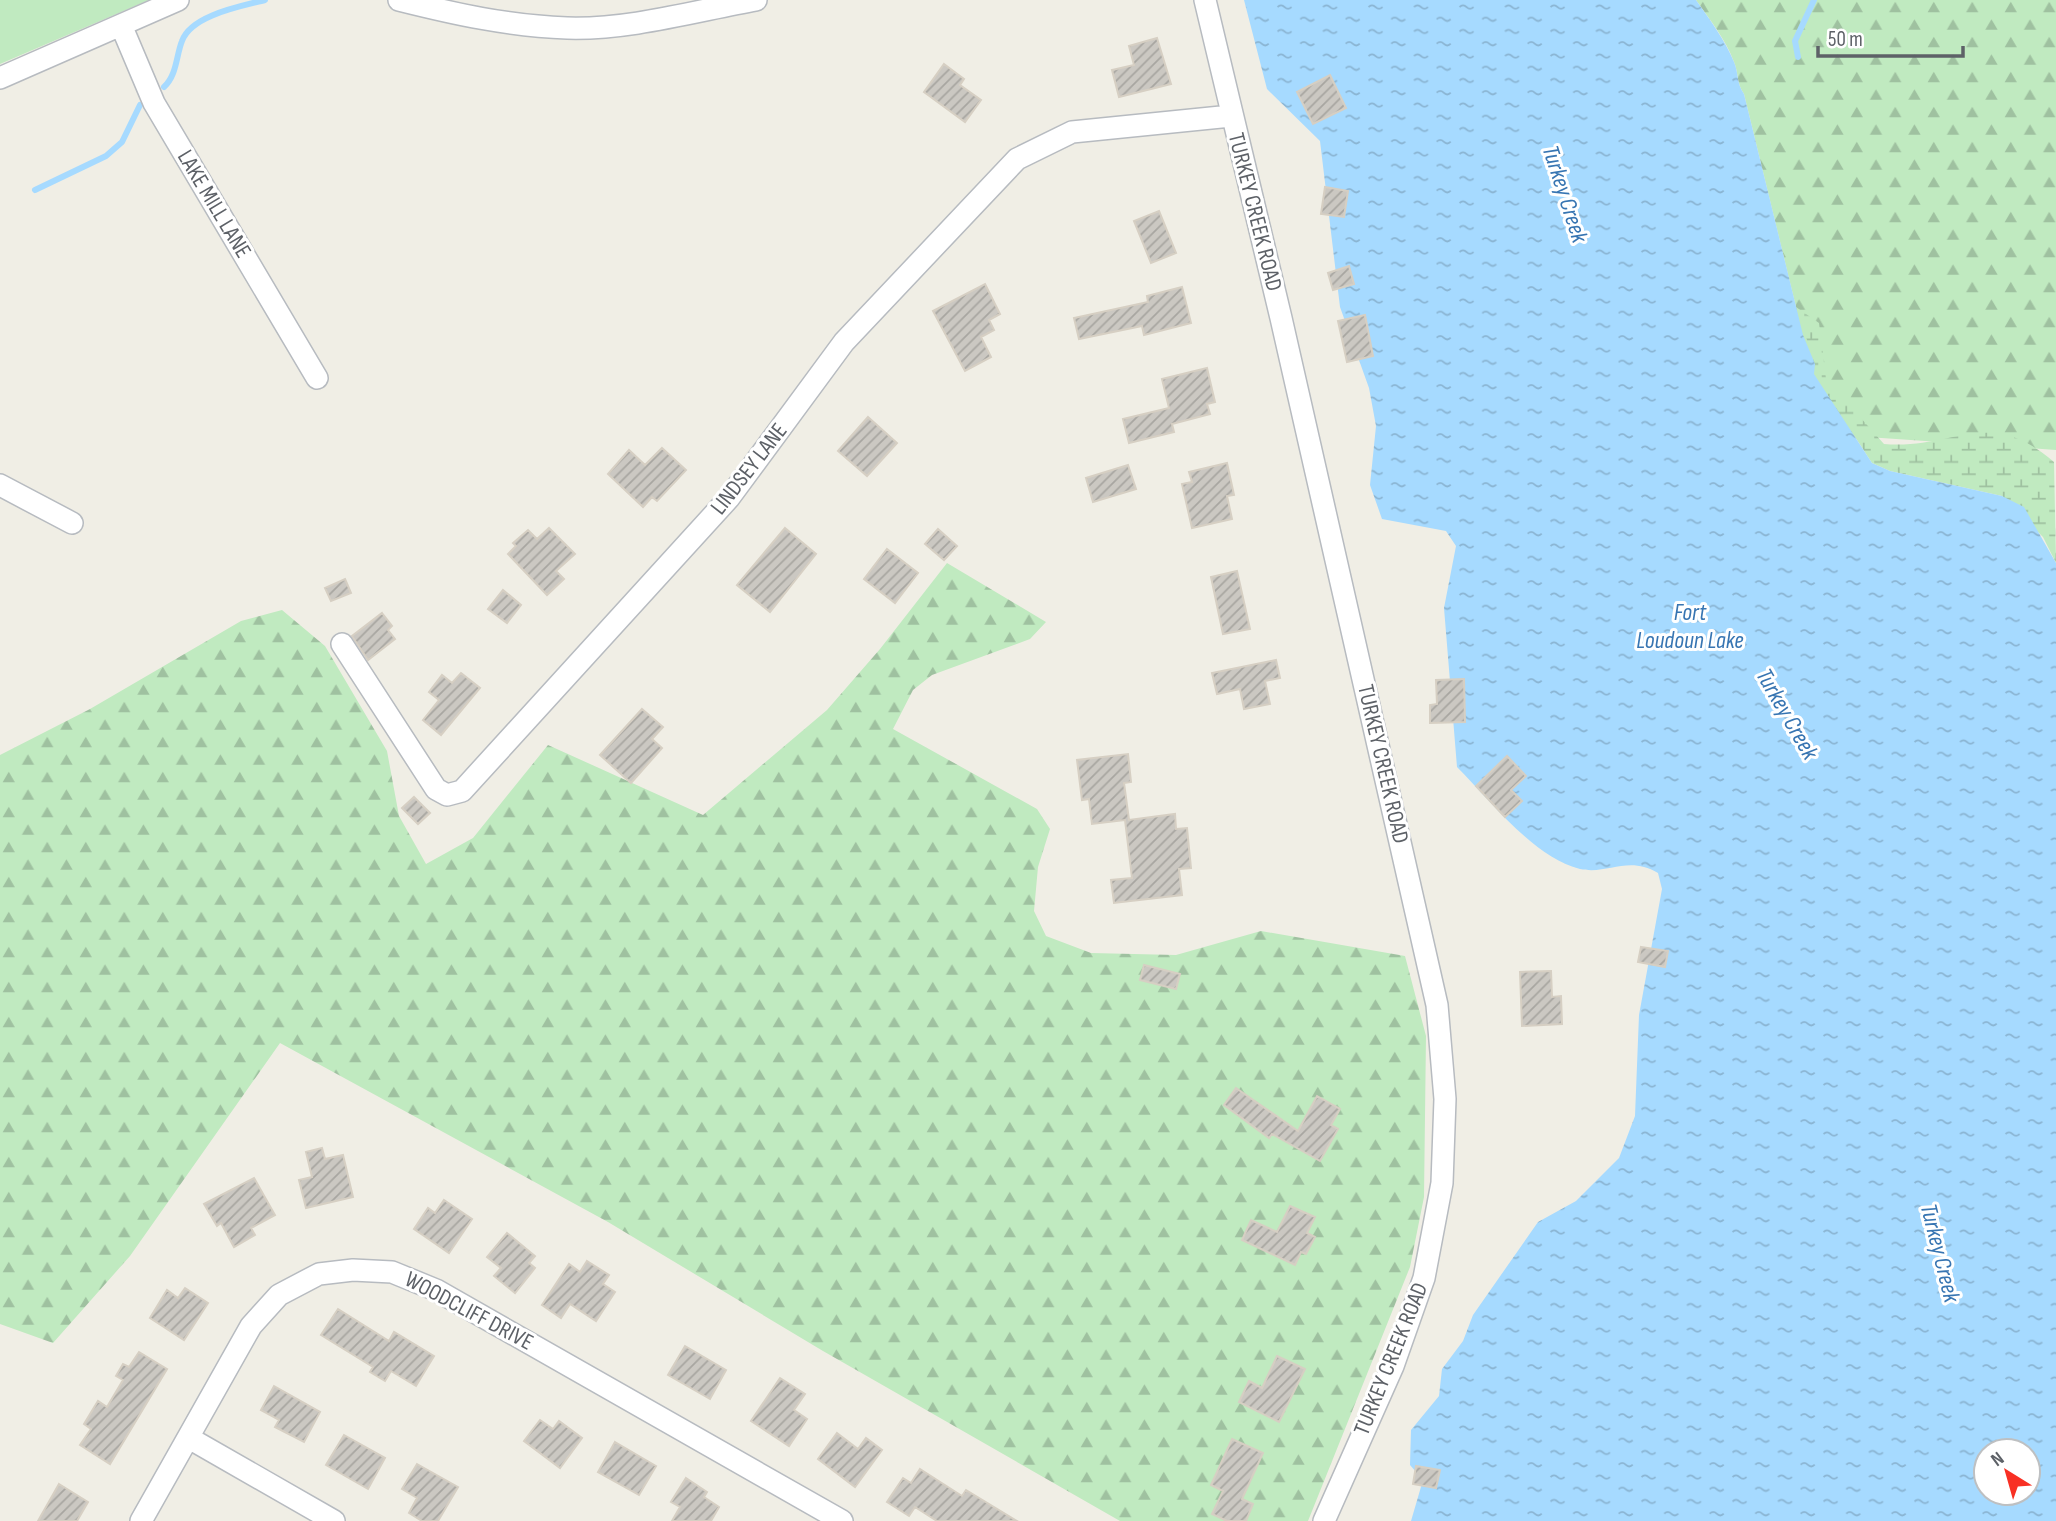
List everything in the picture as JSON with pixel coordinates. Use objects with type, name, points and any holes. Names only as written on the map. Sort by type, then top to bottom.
[{"type":"street","points":[[0,78],[178,0]]},
{"type":"street","points":[[399,0],[482,20],[569,28],[642,21],[696,5],[757,0]]},
{"type":"street","name":"TURKEY CREEK ROAD","points":[[1205,0],[1281,318],[1437,1005],[1445,1099],[1441,1183],[1424,1278],[1393,1366],[1324,1521]]},
{"type":"street","name":"LAKE MILL LANE","points":[[121,25],[154,103],[317,378]]},
{"type":"street","name":"LINDSEY LANE","points":[[342,644],[436,789],[447,794],[462,792],[729,498],[844,342],[1009,166],[1039,145],[1072,132],[1231,116]]},
{"type":"street","points":[[0,485],[72,523]]},
{"type":"street","name":"WOODCLIFF DRIVE","points":[[141,1521],[251,1326],[279,1295],[320,1274],[353,1270],[392,1272],[436,1290],[842,1521]]},
{"type":"street","points":[[189,1438],[334,1521]]},
{"type":"green space","points":[[0,0],[149,0],[0,64]]},
{"type":"green space","points":[[1696,0],[2056,0],[2056,450],[1838,435],[1802,375],[1796,307],[1736,66],[1722,38]]},
{"type":"green space","points":[[1796,307],[1819,323],[1826,379],[1884,444],[1909,444],[1990,433],[2010,436],[2031,445],[2054,462],[2056,563],[2043,537],[2002,496],[1890,471],[1872,463],[1814,374],[1815,364]]},
{"type":"green space","points":[[947,563],[1046,622],[1030,639],[932,675],[913,690],[893,729],[1037,809],[1050,829],[1038,867],[1034,911],[1046,936],[1091,953],[1176,955],[1261,931],[1405,956],[1426,1036],[1424,1197],[1410,1267],[1308,1521],[1120,1521],[823,1351],[608,1222],[280,1043],[130,1256],[53,1343],[0,1324],[0,755],[90,709],[241,621],[282,610],[325,646],[387,751],[399,816],[426,864],[473,838],[548,745],[703,815],[827,710],[880,649]]},
{"type":"water","name":"Fort Loudoun Lake","points":[[1244,0],[1696,0],[1722,38],[1736,66],[1803,335],[1815,364],[1814,374],[1872,463],[1890,471],[2002,496],[2024,507],[2056,563],[2056,1521],[1411,1521],[1423,1480],[1410,1465],[1411,1430],[1439,1396],[1442,1369],[1463,1341],[1473,1315],[1538,1222],[1576,1201],[1619,1158],[1635,1116],[1639,1015],[1662,889],[1658,873],[1647,868],[1628,865],[1600,870],[1580,869],[1546,853],[1514,826],[1457,767],[1444,608],[1456,546],[1446,531],[1382,519],[1370,485],[1376,426],[1369,388],[1340,307],[1320,141],[1267,89]]},
{"type":"building","points":[[1157,38],[1171,84],[1119,97],[1112,70],[1134,65],[1129,46]]},
{"type":"building","points":[[944,64],[964,79],[960,85],[981,100],[965,122],[924,92]]},
{"type":"building","points":[[1330,75],[1346,108],[1313,124],[1297,92]]},
{"type":"building","points":[[1325,187],[1348,191],[1344,217],[1321,214]]},
{"type":"building","points":[[1159,211],[1176,253],[1151,263],[1134,221]]},
{"type":"building","points":[[1349,266],[1354,284],[1333,290],[1328,273]]},
{"type":"building","points":[[985,284],[1000,314],[989,320],[994,330],[981,337],[991,357],[965,371],[933,311]]},
{"type":"building","points":[[1182,287],[1191,323],[1144,335],[1142,326],[1079,339],[1074,318],[1148,302],[1147,296]]},
{"type":"building","points":[[1365,315],[1373,356],[1347,362],[1338,321]]},
{"type":"building","points":[[1207,368],[1215,402],[1207,404],[1210,414],[1172,424],[1174,432],[1129,443],[1123,419],[1169,408],[1162,379]]},
{"type":"building","points":[[868,417],[897,443],[867,476],[838,451]]},
{"type":"building","points":[[662,448],[686,470],[657,501],[652,497],[643,507],[608,474],[629,450],[645,465]]},
{"type":"building","points":[[1227,463],[1234,495],[1227,496],[1232,519],[1192,528],[1182,484],[1192,482],[1189,472]]},
{"type":"building","points":[[1128,465],[1136,489],[1093,502],[1086,478]]},
{"type":"building","points":[[549,528],[575,554],[556,571],[564,579],[547,595],[508,554],[516,546],[513,543],[528,530],[537,539]]},
{"type":"building","points":[[785,528],[816,554],[770,612],[737,585]]},
{"type":"building","points":[[938,529],[957,546],[944,560],[925,544]]},
{"type":"building","points":[[887,549],[918,573],[895,603],[864,579]]},
{"type":"building","points":[[1237,571],[1250,629],[1223,634],[1211,577]]},
{"type":"building","points":[[345,579],[351,593],[331,601],[325,588]]},
{"type":"building","points":[[503,590],[521,605],[507,623],[488,609]]},
{"type":"building","points":[[382,613],[392,626],[388,630],[395,639],[368,660],[352,636]]},
{"type":"building","points":[[1276,660],[1280,678],[1265,681],[1270,704],[1244,709],[1240,689],[1217,694],[1212,673]]},
{"type":"building","points":[[461,673],[480,688],[441,735],[423,720],[439,700],[429,692],[442,675],[452,683]]},
{"type":"building","points":[[1464,679],[1465,722],[1430,723],[1430,705],[1437,704],[1436,680]]},
{"type":"building","points":[[642,709],[663,727],[652,739],[662,748],[631,783],[600,755]]},
{"type":"building","points":[[1128,754],[1131,782],[1124,783],[1129,820],[1175,814],[1176,829],[1187,828],[1191,868],[1179,869],[1182,895],[1114,903],[1111,880],[1132,878],[1125,820],[1092,824],[1089,799],[1082,800],[1077,760]]},
{"type":"building","points":[[1507,756],[1526,776],[1511,790],[1522,801],[1505,817],[1476,786]]},
{"type":"building","points":[[414,797],[430,813],[418,824],[402,808]]},
{"type":"building","points":[[1641,947],[1668,951],[1665,967],[1638,962]]},
{"type":"building","points":[[1144,965],[1180,974],[1176,989],[1140,980]]},
{"type":"building","points":[[1551,971],[1552,997],[1561,996],[1562,1024],[1522,1026],[1520,972]]},
{"type":"building","points":[[1236,1088],[1298,1131],[1317,1096],[1340,1109],[1331,1125],[1338,1129],[1320,1161],[1272,1134],[1269,1138],[1224,1105]]},
{"type":"building","points":[[322,1148],[325,1159],[343,1155],[353,1197],[306,1208],[299,1180],[312,1177],[306,1152]]},
{"type":"building","points":[[254,1178],[275,1215],[251,1228],[255,1235],[234,1247],[221,1223],[217,1226],[204,1204]]},
{"type":"building","points":[[444,1200],[472,1219],[449,1253],[414,1229],[428,1208],[435,1213]]},
{"type":"building","points":[[1290,1206],[1315,1217],[1307,1233],[1315,1237],[1306,1254],[1301,1252],[1295,1265],[1242,1240],[1251,1220],[1277,1232]]},
{"type":"building","points":[[507,1233],[535,1256],[529,1263],[535,1268],[515,1293],[494,1276],[501,1268],[487,1257]]},
{"type":"building","points":[[587,1261],[609,1275],[603,1284],[615,1292],[596,1321],[570,1304],[561,1318],[542,1305],[569,1264],[580,1272]]},
{"type":"building","points":[[185,1288],[208,1303],[184,1340],[150,1318],[167,1290],[178,1298]]},
{"type":"building","points":[[338,1309],[389,1341],[394,1332],[434,1356],[416,1386],[391,1371],[385,1381],[370,1372],[373,1367],[321,1335]]},
{"type":"building","points":[[685,1346],[726,1370],[710,1399],[668,1375]]},
{"type":"building","points":[[139,1352],[167,1369],[110,1464],[80,1445],[91,1429],[84,1424],[98,1401],[107,1407],[123,1380],[116,1376],[123,1364],[129,1367]]},
{"type":"building","points":[[1277,1356],[1305,1369],[1279,1422],[1239,1402],[1249,1381],[1262,1388]]},
{"type":"building","points":[[780,1378],[805,1394],[794,1410],[807,1419],[789,1446],[751,1421]]},
{"type":"building","points":[[274,1386],[320,1412],[304,1442],[275,1427],[279,1420],[261,1410]]},
{"type":"building","points":[[540,1420],[553,1429],[559,1421],[582,1438],[560,1468],[524,1441]]},
{"type":"building","points":[[837,1433],[858,1449],[866,1438],[882,1450],[855,1487],[818,1459]]},
{"type":"building","points":[[344,1435],[385,1458],[368,1489],[326,1465]]},
{"type":"building","points":[[1232,1439],[1263,1453],[1242,1499],[1253,1504],[1246,1521],[1227,1521],[1212,1514],[1223,1491],[1211,1485]]},
{"type":"building","points":[[615,1442],[656,1466],[639,1495],[598,1472]]},
{"type":"building","points":[[417,1464],[458,1487],[438,1521],[422,1521],[409,1513],[417,1498],[402,1489]]},
{"type":"building","points":[[1416,1466],[1440,1470],[1436,1488],[1413,1484]]},
{"type":"building","points":[[920,1469],[962,1496],[966,1490],[1017,1521],[937,1521],[915,1507],[909,1516],[887,1502],[903,1478],[911,1483]]},
{"type":"building","points":[[686,1478],[707,1492],[704,1497],[719,1507],[711,1521],[672,1521],[680,1507],[671,1502]]},
{"type":"building","points":[[59,1484],[88,1502],[77,1521],[38,1521]]},
{"type":"waterway","points":[[164,87],[174,71],[182,41],[196,24],[218,13],[265,0]]},
{"type":"waterway","points":[[1798,57],[1795,41],[1814,0]]},
{"type":"waterway","points":[[35,190],[106,156],[122,142],[140,105]]},
{"type":"water label","name":"Turkey Creek","points":[[1565,194]]},
{"type":"water label","name":"Turkey Creek","points":[[1787,714]]},
{"type":"water label","name":"Turkey Creek","points":[[1940,1253]]}]
